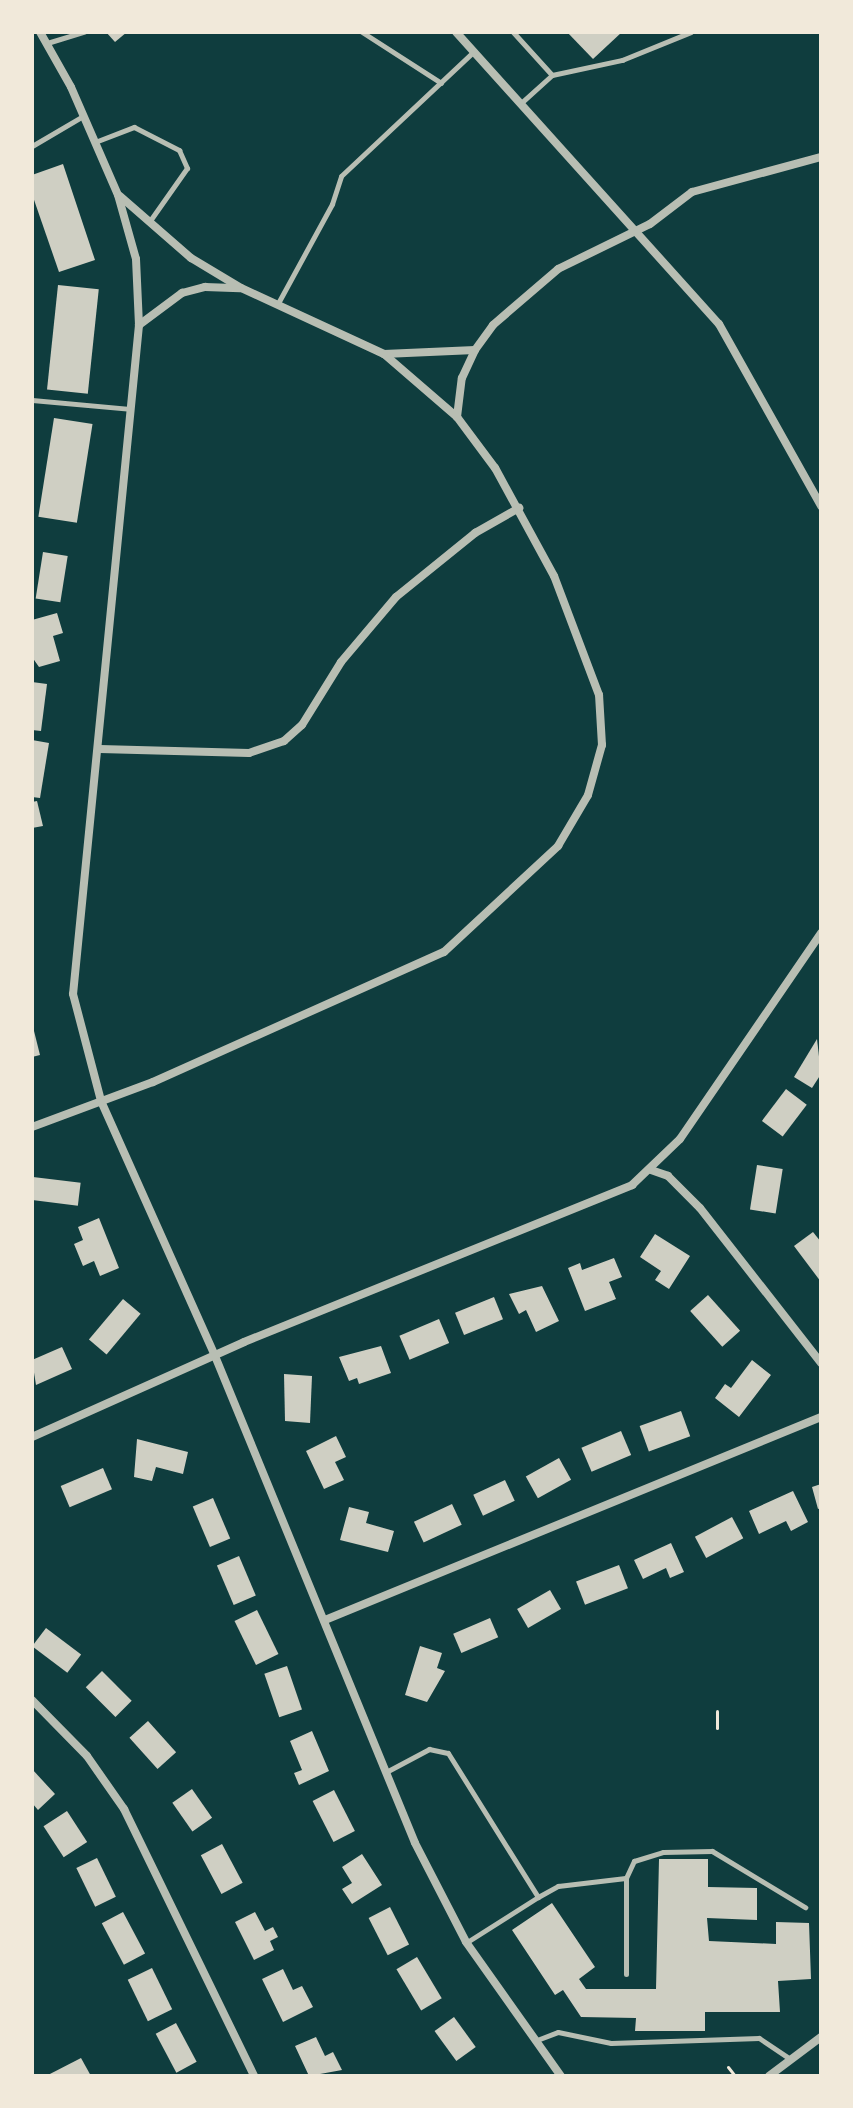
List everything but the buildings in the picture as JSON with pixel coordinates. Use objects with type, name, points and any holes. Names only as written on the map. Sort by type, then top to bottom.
[{"type":"street","points":[[40,32],[84,116],[118,195],[136,259],[139,325],[100,749],[73,994],[101,1101],[215,1356],[386,1773],[466,1942],[561,2076]]},
{"type":"street","points":[[456,32],[719,324],[821,506]]},
{"type":"street","points":[[457,417],[462,378],[475,350],[493,325],[558,269],[637,230],[692,192],[821,157]]},
{"type":"street","points":[[32,1127],[101,1101],[444,952],[558,846],[588,795],[602,745],[599,695],[554,576],[519,508],[457,417],[384,354],[241,288],[148,223],[118,195]]},
{"type":"street","points":[[139,325],[182,293],[205,287],[241,288]]},
{"type":"street","points":[[384,354],[475,350]]},
{"type":"street","points":[[100,749],[249,753],[284,741],[302,725],[341,662],[396,597],[444,556],[519,508]]},
{"type":"street","points":[[32,1437],[215,1356],[632,1185],[680,1139],[821,933]]},
{"type":"street","points":[[651,1170],[668,1176],[700,1208],[821,1363]]},
{"type":"street","points":[[325,1620],[821,1417]]},
{"type":"street","points":[[32,1700],[87,1756],[124,1809],[254,2076]]},
{"type":"street","points":[[769,2076],[821,2037]]},
{"type":"lane","points":[[46,44],[83,32]]},
{"type":"lane","points":[[362,32],[441,83]]},
{"type":"lane","points":[[513,32],[552,75]]},
{"type":"lane","points":[[521,103],[552,75],[622,60],[691,32]]},
{"type":"lane","points":[[276,306],[332,204],[341,176],[474,51]]},
{"type":"lane","points":[[32,146],[84,116]]},
{"type":"lane","points":[[95,142],[134,127],[179,150],[187,168],[148,223]]},
{"type":"lane","points":[[32,400],[131,409]]},
{"type":"lane","points":[[386,1773],[429,1749],[448,1753],[538,1897]]},
{"type":"lane","points":[[626,1974],[626,1878],[634,1861],[663,1852],[712,1851],[805,1907]]},
{"type":"lane","points":[[466,1942],[558,1886],[626,1878]]},
{"type":"lane","points":[[537,2040],[558,2032],[611,2043],[759,2038],[791,2059]]},
{"type":"path","points":[[717,1711],[717,1728]]},
{"type":"path","points":[[728,2067],[735,2076]]}]
